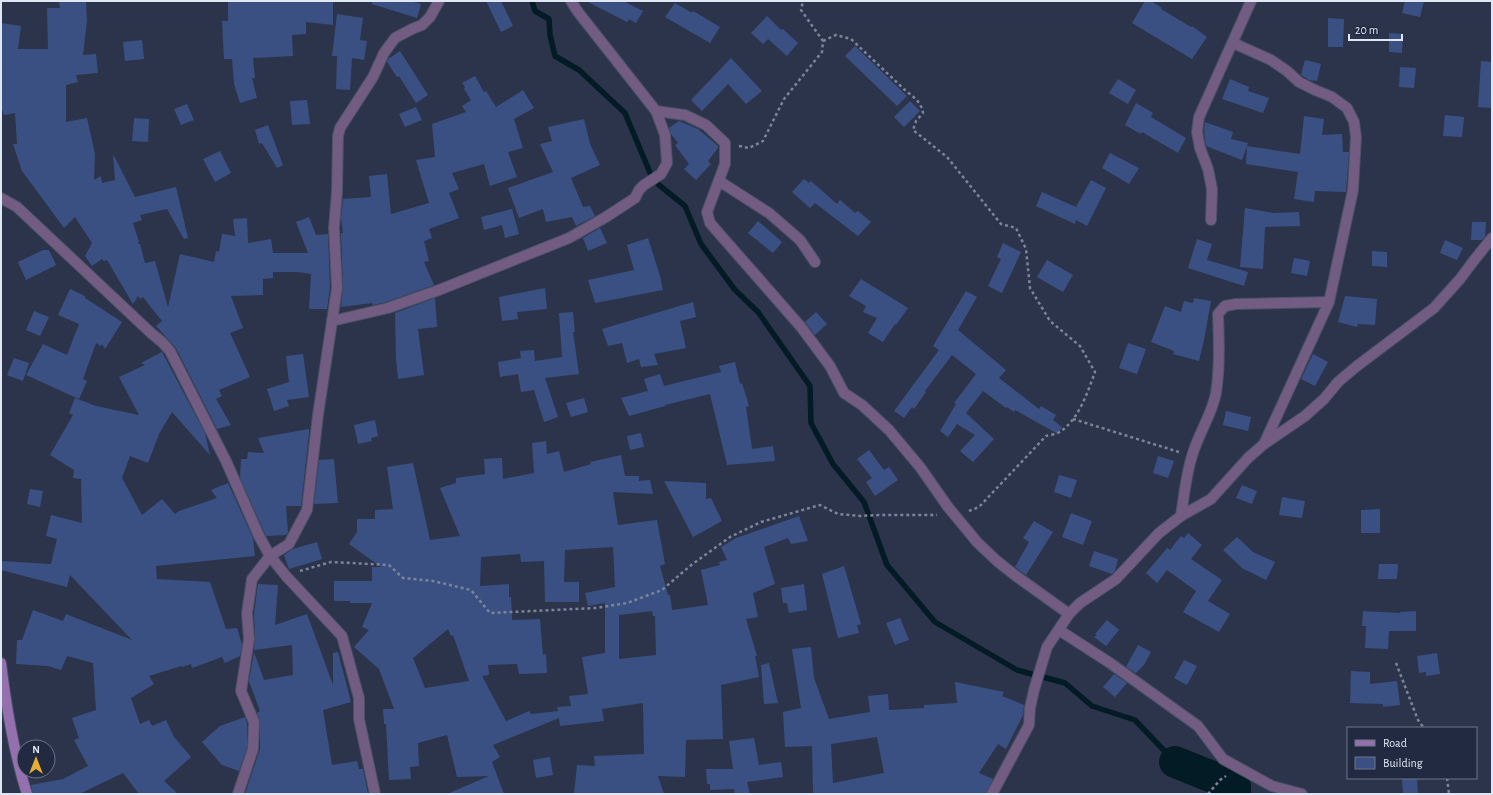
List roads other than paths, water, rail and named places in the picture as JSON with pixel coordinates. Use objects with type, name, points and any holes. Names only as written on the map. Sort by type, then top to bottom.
[{"type":"street","points":[[238,794],[253,749],[254,722],[241,692],[249,639],[247,613],[252,579],[270,556],[289,544],[307,510],[318,415],[337,288],[334,228],[337,192],[338,136],[340,128],[366,88],[384,53],[391,43],[400,35],[422,25],[430,17],[439,1]]},
{"type":"street","points":[[332,321],[388,308],[569,238],[606,217],[635,198],[639,190],[644,185],[661,174],[667,163],[665,134],[656,111],[571,1]]},
{"type":"street","points":[[1211,220],[1212,189],[1208,169],[1200,148],[1198,132],[1200,117],[1251,1]]},
{"type":"street","points":[[1233,43],[1271,60],[1299,82],[1332,97],[1347,108],[1354,122],[1356,137],[1353,190],[1329,302],[1264,444]]},
{"type":"street","points":[[656,111],[685,115],[706,125],[725,143],[725,164],[707,212],[710,223],[801,328],[830,366],[844,393],[862,405],[889,430],[920,467],[954,516],[977,542],[997,561],[1069,614]]},
{"type":"street","points":[[719,181],[768,213],[800,240],[815,262]]},
{"type":"street","points":[[1,198],[17,207],[170,351],[226,461],[259,536],[270,556],[286,576],[342,636],[359,698],[359,719],[376,794]]},
{"type":"street","points":[[992,794],[1029,725],[1030,708],[1040,667],[1048,647],[1069,614],[1080,603],[1116,579],[1133,563],[1159,534],[1181,516],[1211,499],[1248,458],[1264,444],[1305,416],[1324,399],[1338,382],[1357,366],[1434,308],[1460,279],[1492,238]]},
{"type":"street","points":[[1181,516],[1192,456],[1216,394],[1219,348],[1218,314],[1225,306],[1236,304],[1329,302]]},
{"type":"street","points":[[1059,630],[1110,663],[1198,726],[1224,759],[1272,786],[1302,794]]},
{"type":"street","points":[[1,663],[4,688],[27,794]]},
{"type":"waterway","points":[[532,1],[535,11],[549,19],[550,35],[555,56],[579,70],[625,113],[651,175],[659,185],[685,206],[701,244],[735,290],[758,312],[810,386],[811,423],[833,464],[864,502],[887,565],[935,622],[1017,670],[1065,683],[1092,706],[1135,720],[1175,762]]},
{"type":"waterway","points":[[1175,762],[1235,786],[1235,794]]}]
